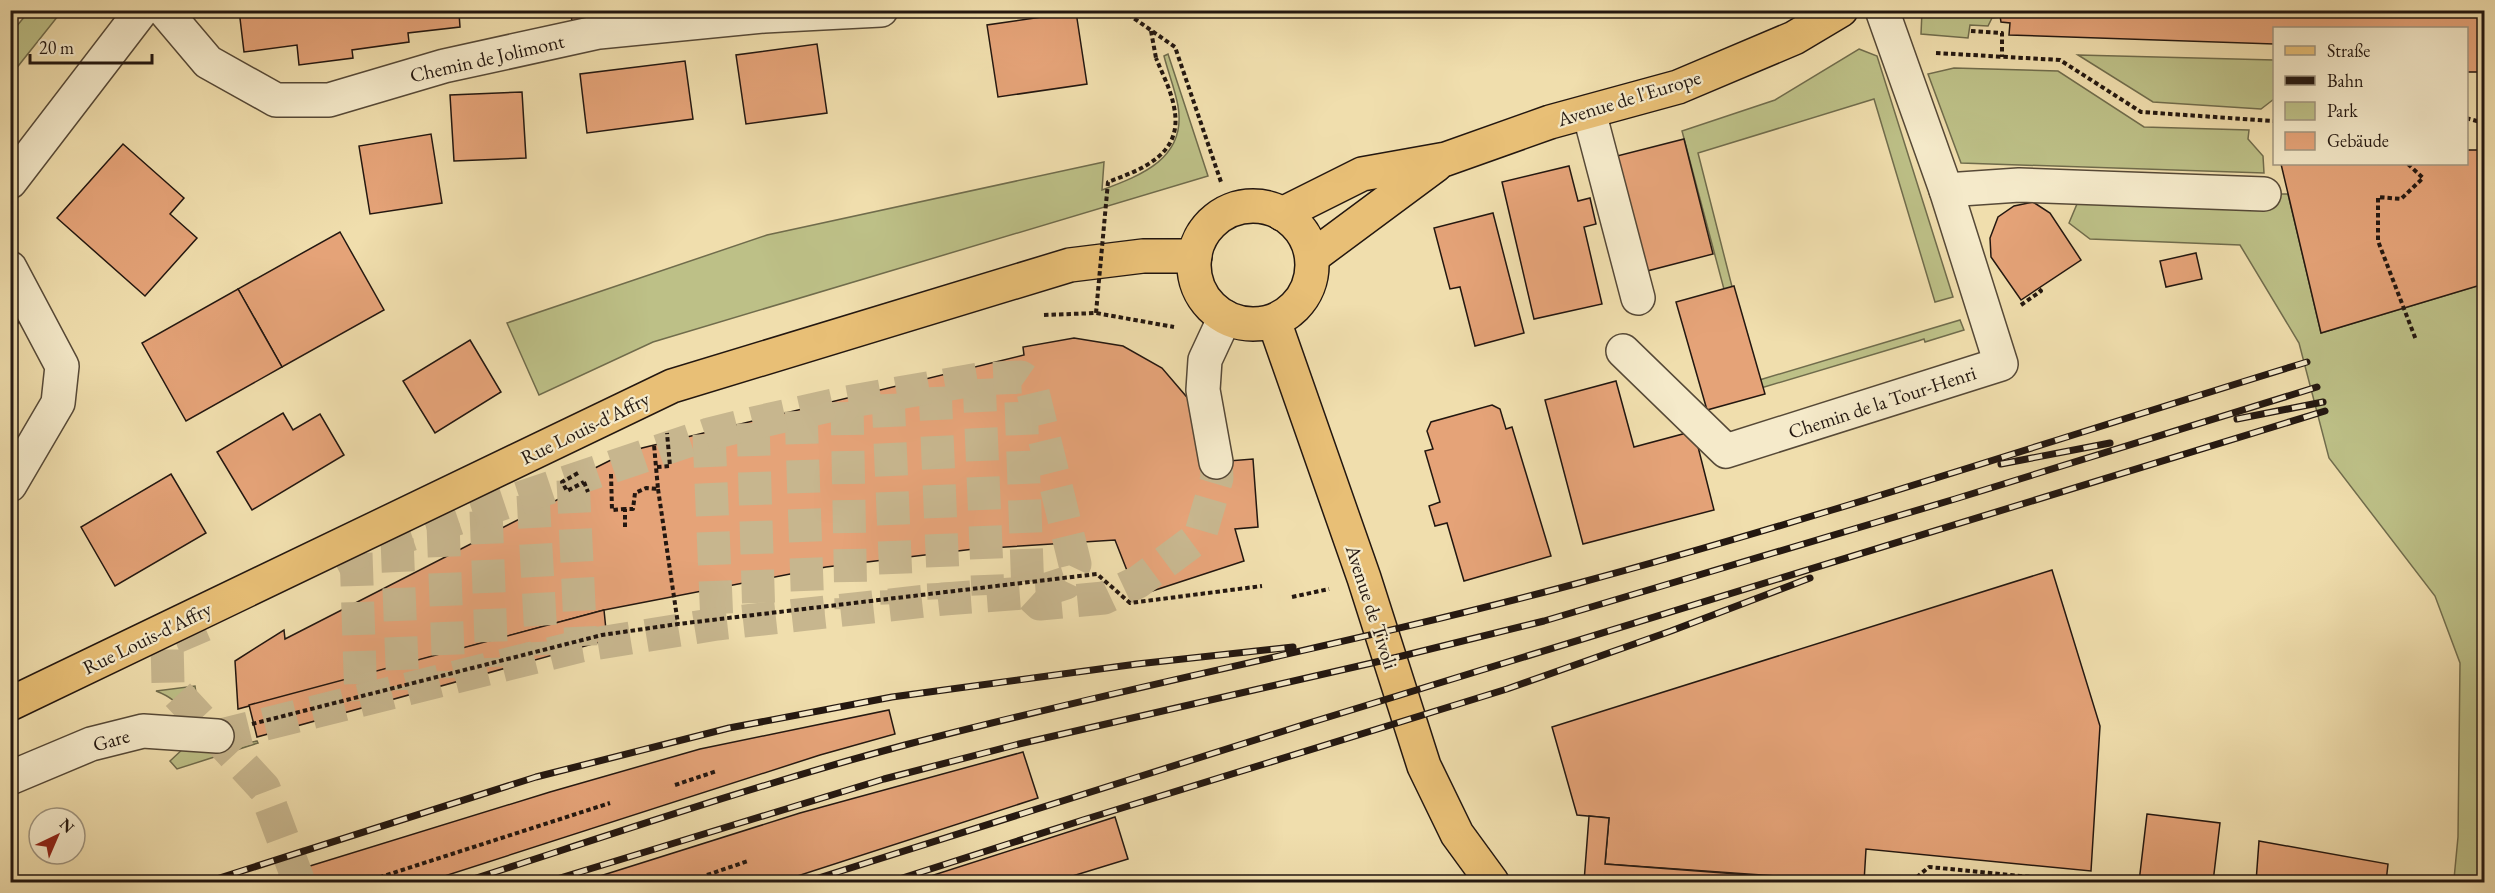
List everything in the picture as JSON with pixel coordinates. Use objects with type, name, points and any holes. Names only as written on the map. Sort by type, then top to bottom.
[{"type":"main road","name":"Avenue de l'Europe","points":[[1282,214],[1362,174],[1446,159],[1550,122],[1678,87],[1794,38],[1841,10]]},
{"type":"main road","name":"Avenue de l'Europe","points":[[1312,256],[1446,159]]},
{"type":"main road","points":[[1255,206],[1274,209],[1282,214],[1299,227],[1312,256],[1311,277],[1304,295],[1291,310],[1274,321],[1246,324],[1225,317],[1209,304],[1198,286],[1194,266],[1195,256],[1206,230],[1227,212],[1255,206]]},
{"type":"main road","name":"Rue Louis-d'Affry","points":[[10,704],[672,386],[1070,266],[1143,256],[1195,256]]},
{"type":"main road","name":"Avenue de Tivoli","points":[[1274,321],[1364,578],[1424,766],[1457,834],[1492,882]]},
{"type":"street","points":[[10,182],[142,10]]},
{"type":"street","name":"Chemin de Jolimont","points":[[164,10],[208,62],[276,100],[329,100],[444,66],[599,32],[764,16],[881,10]]},
{"type":"street","name":"Chemin de la Tour-Henri","points":[[1623,351],[1726,451],[2001,364],[1946,190],[1882,10]]},
{"type":"street","points":[[1589,112],[1638,298]]},
{"type":"street","points":[[1946,190],[2019,185],[2264,194]]},
{"type":"street","points":[[10,268],[62,366],[58,403],[10,486]]},
{"type":"street","points":[[1216,462],[1203,390],[1205,360],[1225,317]]},
{"type":"street","name":"Gare","points":[[10,778],[91,744],[142,730],[217,736]]},
{"type":"path","points":[[1122,10],[1175,47],[1221,182]]},
{"type":"path","points":[[1096,313],[1107,182],[1142,170],[1164,153],[1175,133],[1175,107],[1156,58],[1151,30]]},
{"type":"path","points":[[1971,31],[2002,33],[2002,57]]},
{"type":"path","points":[[1896,51],[2060,60],[2141,112],[2273,121]]},
{"type":"path","points":[[2468,119],[2484,123]]},
{"type":"path","points":[[2409,165],[2423,178],[2401,199],[2378,198],[2378,241],[2416,340]]},
{"type":"path","points":[[2037,294],[2041,291],[2038,288]]},
{"type":"path","points":[[1039,315],[1096,313],[1174,327]]},
{"type":"path","points":[[657,466],[670,466],[667,433]]},
{"type":"path","points":[[654,445],[658,489],[678,624]]},
{"type":"path","points":[[578,473],[562,482],[567,491],[584,482],[588,492]]},
{"type":"path","points":[[611,474],[612,510],[633,509],[635,493],[646,488],[658,489]]},
{"type":"path","points":[[625,509],[625,527]]},
{"type":"path","points":[[252,724],[602,635],[678,624],[1097,574],[1130,603],[1262,586]]},
{"type":"path","points":[[1292,597],[1331,589]]},
{"type":"path","points":[[675,785],[717,771]]},
{"type":"path","points":[[365,882],[610,803]]},
{"type":"path","points":[[707,875],[748,861]]},
{"type":"path","points":[[1911,882],[1929,867],[2082,882]]},
{"type":"green space","points":[[30,10],[62,11],[11,75],[11,33]]},
{"type":"green space","points":[[1922,11],[1999,11],[2000,17],[1992,18],[1988,26],[1970,25],[1968,38],[1921,34]]},
{"type":"green space","points":[[1859,49],[1877,56],[1953,297],[1935,302],[1874,99],[1698,153],[1756,381],[1960,320],[1964,330],[1925,342],[1924,339],[1751,391],[1682,131],[1775,100]]},
{"type":"green space","points":[[1168,54],[1208,176],[653,342],[539,395],[507,323],[767,235],[1104,162],[1102,190],[1146,171],[1168,151],[1176,139],[1179,124],[1177,100],[1164,56]]},
{"type":"green space","points":[[2078,55],[2273,60],[2273,100],[2261,109],[2153,102]]},
{"type":"green space","points":[[1954,68],[2058,71],[2144,127],[2249,130],[2248,139],[2263,156],[2264,173],[1961,163],[1928,74]]},
{"type":"green space","points":[[2288,194],[2321,333],[2484,284],[2484,882],[2456,882],[2454,879],[2458,837],[2460,663],[2435,596],[2329,458],[2299,343],[2240,245],[2090,239],[2069,223],[2077,204]]},
{"type":"green space","points":[[195,686],[200,713],[210,733],[228,743],[241,744],[257,741],[258,743],[177,769],[170,761],[185,747],[185,719],[183,712],[173,700],[156,691]]},
{"type":"building","points":[[239,10],[481,10],[459,13],[460,27],[408,33],[409,42],[352,50],[353,58],[299,65],[297,45],[244,52]]},
{"type":"building","points":[[570,10],[651,10],[572,21]]},
{"type":"building","points":[[1999,10],[2484,10],[2484,72],[2468,72],[2468,27],[2273,27],[2273,44],[2009,35],[2010,23],[2001,22]]},
{"type":"building","points":[[1076,12],[1087,84],[998,97],[987,25]]},
{"type":"building","points":[[817,44],[827,113],[746,124],[736,55]]},
{"type":"building","points":[[685,61],[693,119],[587,133],[580,74]]},
{"type":"building","points":[[522,92],[526,158],[454,161],[450,95]]},
{"type":"building","points":[[431,134],[442,203],[370,214],[359,146]]},
{"type":"building","points":[[1684,139],[1713,254],[1647,271],[1617,156]]},
{"type":"building","points":[[123,144],[184,198],[170,214],[197,238],[145,296],[57,218]]},
{"type":"building","points":[[2468,150],[2484,150],[2484,284],[2321,333],[2281,165],[2468,165]]},
{"type":"building","points":[[1569,166],[1578,201],[1590,198],[1596,224],[1584,227],[1602,304],[1534,319],[1502,182]]},
{"type":"building","points":[[2033,202],[2050,213],[2081,260],[2021,300],[1991,257],[1990,238],[1998,217],[2014,206]]},
{"type":"building","points":[[1493,213],[1524,333],[1475,346],[1460,287],[1450,289],[1434,228]]},
{"type":"building","points":[[340,232],[384,310],[282,367],[238,289]]},
{"type":"building","points":[[2196,253],[2202,279],[2166,287],[2160,261]]},
{"type":"building","points":[[1734,286],[1765,394],[1707,410],[1676,302]]},
{"type":"building","points":[[238,289],[282,367],[186,421],[142,343]]},
{"type":"building","points":[[10,317],[19,321],[10,338]]},
{"type":"building","points":[[1074,338],[1123,346],[1162,368],[1191,402],[1216,462],[1253,459],[1258,527],[1235,529],[1244,561],[1137,596],[1115,540],[974,549],[826,567],[604,610],[238,709],[235,661],[284,630],[285,639],[592,482],[591,470],[621,455],[1024,355],[1023,347]]},
{"type":"building","points":[[470,340],[501,392],[435,433],[403,381]]},
{"type":"building","points":[[1616,381],[1634,447],[1694,431],[1714,510],[1583,544],[1545,400]]},
{"type":"building","points":[[1492,405],[1500,409],[1506,429],[1512,427],[1551,556],[1464,581],[1447,523],[1435,526],[1429,506],[1440,502],[1425,451],[1433,449],[1427,431],[1431,422]]},
{"type":"building","points":[[283,413],[293,430],[320,414],[344,455],[252,510],[217,452]]},
{"type":"building","points":[[171,474],[206,533],[115,586],[81,527]]},
{"type":"building","points":[[2052,570],[2100,726],[2091,871],[1866,849],[1864,882],[1605,864],[1609,818],[1577,815],[1552,727]]},
{"type":"building","points":[[604,610],[607,640],[257,737],[249,705]]},
{"type":"building","points":[[889,710],[895,734],[820,755],[426,882],[258,882],[550,792],[700,749]]},
{"type":"building","points":[[1023,752],[1038,798],[779,882],[581,882],[800,813]]},
{"type":"building","points":[[2147,814],[2220,823],[2213,882],[2139,882]]},
{"type":"building","points":[[1589,816],[1609,818],[1605,864],[1843,882],[1584,882]]},
{"type":"building","points":[[1115,817],[1128,859],[1053,882],[912,882]]},
{"type":"building","points":[[2259,841],[2388,864],[2386,882],[2256,882]]},
{"type":"tunnel","points":[[217,736],[581,646],[717,624],[944,599],[1038,592],[1066,583],[1075,564],[1031,384],[1021,377],[979,379],[847,402],[709,434],[356,553],[335,564]]},
{"type":"tunnel","points":[[979,379],[988,595]]},
{"type":"tunnel","points":[[935,387],[944,599]]},
{"type":"tunnel","points":[[888,394],[897,604]]},
{"type":"tunnel","points":[[847,402],[851,609]]},
{"type":"tunnel","points":[[1021,402],[1028,593],[1040,604],[1104,598],[1138,582],[1200,536],[1217,478],[1216,462]]},
{"type":"tunnel","points":[[801,411],[808,614]]},
{"type":"tunnel","points":[[753,423],[759,619]]},
{"type":"tunnel","points":[[709,434],[717,624]]},
{"type":"tunnel","points":[[573,480],[581,646]]},
{"type":"tunnel","points":[[533,495],[542,655]]},
{"type":"tunnel","points":[[486,511],[492,667]]},
{"type":"tunnel","points":[[443,524],[449,678]]},
{"type":"tunnel","points":[[397,539],[403,690]]},
{"type":"tunnel","points":[[356,553],[361,701]]},
{"type":"tunnel","points":[[204,625],[167,641],[168,684],[264,788],[299,882]]},
{"type":"railway","points":[[464,882],[849,760],[1073,703],[1495,605],[1671,558],[1853,504],[2307,362]]},
{"type":"railway","points":[[547,882],[884,779],[1019,744],[1544,621],[1955,499],[2317,387]]},
{"type":"railway","points":[[2237,419],[2323,402]]},
{"type":"railway","points":[[806,882],[1309,723],[2325,411]]},
{"type":"railway","points":[[2001,464],[2110,443]]},
{"type":"railway","points":[[890,882],[1507,689],[1671,631],[1810,578]]},
{"type":"railway","points":[[207,882],[536,777],[729,728],[892,697],[1137,664],[1293,647]]}]
